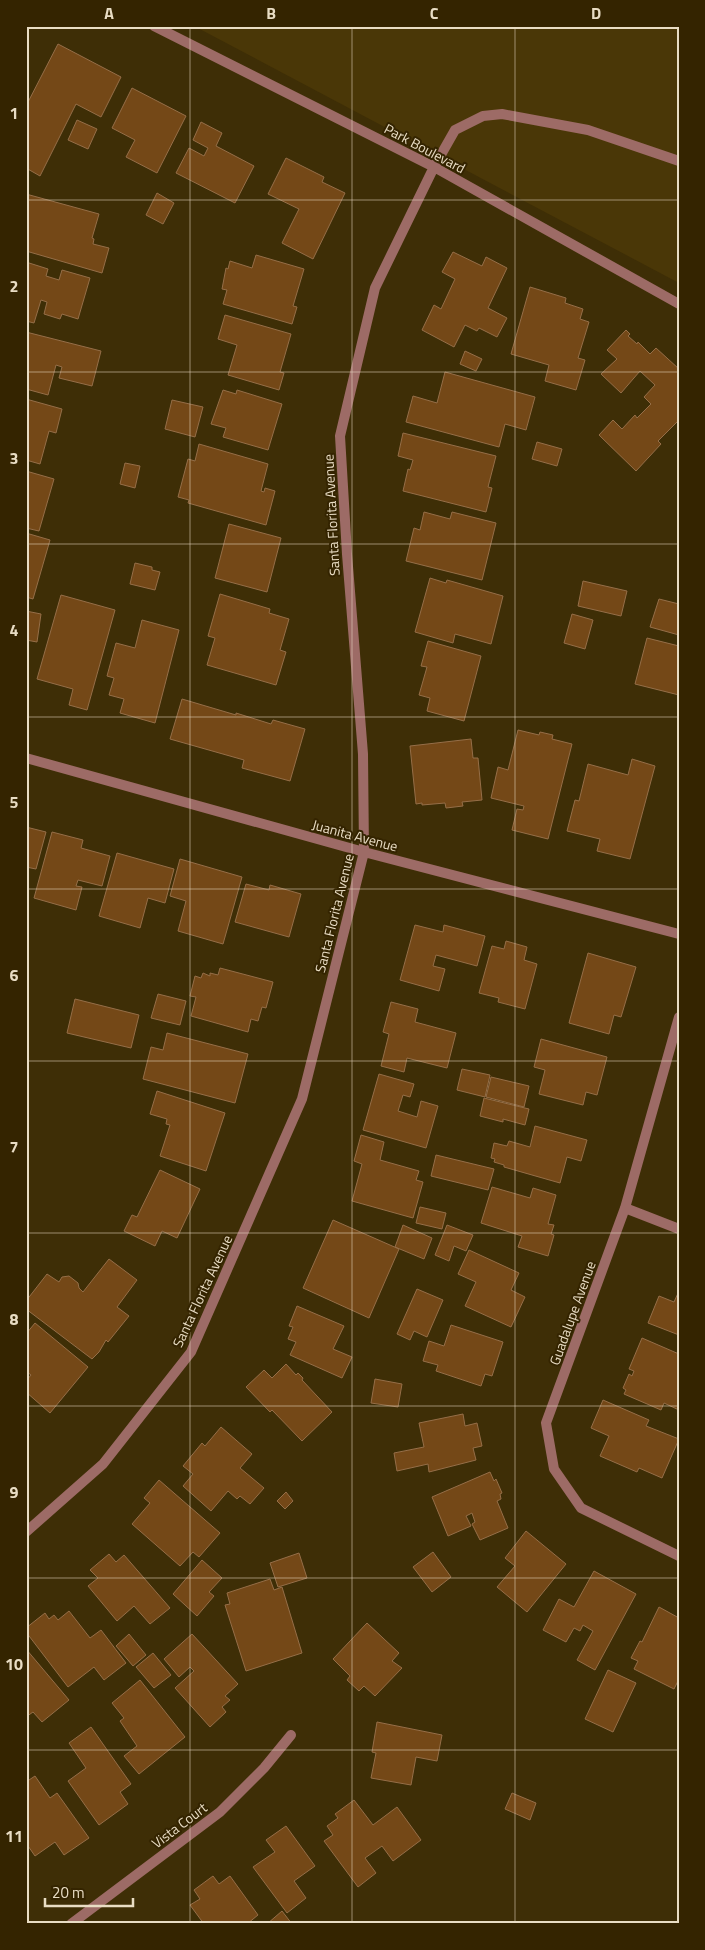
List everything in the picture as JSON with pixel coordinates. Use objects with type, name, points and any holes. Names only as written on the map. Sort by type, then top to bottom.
[{"type":"street","name":"Park Boulevard","points":[[154,26],[434,167],[679,304]]},
{"type":"street","name":"Santa Florita Avenue","points":[[26,1532],[103,1464],[191,1352],[302,1099],[364,852],[363,754],[347,554],[340,436],[375,288],[434,167],[455,130],[483,116],[502,114],[588,130],[679,162]]},
{"type":"street","name":"Juanita Avenue","points":[[26,758],[364,852],[679,934]]},
{"type":"street","name":"Guadalupe Avenue","points":[[679,1017],[625,1208],[546,1424],[554,1469],[581,1508],[679,1556]]},
{"type":"street","points":[[625,1208],[679,1229]]},
{"type":"street","name":"Vista Court","points":[[71,1924],[220,1812],[264,1768],[291,1735]]},
{"type":"shaded area","points":[[194,26],[679,26],[679,283]]},
{"type":"building","points":[[58,44],[121,77],[101,117],[76,104],[40,176],[26,168],[26,106]]},
{"type":"building","points":[[132,88],[186,116],[157,173],[126,157],[135,140],[112,128]]},
{"type":"building","points":[[77,120],[97,129],[88,149],[68,140]]},
{"type":"building","points":[[201,122],[222,133],[216,146],[254,166],[235,203],[176,173],[189,148],[204,156],[208,148],[193,140]]},
{"type":"building","points":[[286,158],[324,177],[322,182],[345,193],[313,259],[282,243],[299,209],[268,194]]},
{"type":"building","points":[[157,193],[174,203],[163,224],[146,215]]},
{"type":"building","points":[[26,194],[99,214],[92,238],[94,239],[93,244],[109,248],[102,273],[26,251]]},
{"type":"building","points":[[453,252],[482,266],[486,257],[507,268],[488,308],[507,318],[497,337],[479,328],[477,331],[465,325],[454,347],[422,330],[434,305],[441,309],[455,279],[442,272]]},
{"type":"building","points":[[256,255],[304,269],[293,306],[297,307],[292,324],[223,304],[227,290],[222,289],[226,268],[228,269],[230,261],[252,268]]},
{"type":"building","points":[[26,262],[48,269],[46,276],[59,280],[62,270],[90,278],[78,319],[62,314],[60,319],[44,314],[47,302],[41,300],[34,323],[26,321]]},
{"type":"building","points":[[530,287],[566,298],[565,303],[583,309],[580,319],[589,322],[578,358],[585,360],[576,390],[545,381],[549,365],[511,354]]},
{"type":"building","points":[[225,315],[291,334],[280,372],[284,373],[279,390],[228,375],[237,345],[218,339]]},
{"type":"building","points":[[626,330],[630,334],[628,336],[637,344],[638,342],[650,354],[656,348],[679,369],[679,420],[658,441],[661,444],[636,471],[599,435],[613,420],[622,429],[635,415],[637,418],[651,404],[644,397],[655,385],[640,371],[621,393],[601,374],[617,359],[607,350]]},
{"type":"building","points":[[26,332],[101,351],[92,386],[59,378],[62,367],[56,365],[48,395],[26,389]]},
{"type":"building","points":[[465,351],[482,359],[476,371],[460,364]]},
{"type":"building","points":[[445,372],[535,397],[526,430],[505,424],[499,447],[406,422],[413,396],[437,403]]},
{"type":"building","points":[[223,390],[236,394],[237,390],[282,404],[268,450],[223,437],[226,428],[211,424]]},
{"type":"building","points":[[26,399],[62,409],[56,433],[49,431],[40,464],[26,460]]},
{"type":"building","points":[[172,400],[203,407],[195,437],[165,429]]},
{"type":"building","points":[[403,433],[496,456],[488,487],[492,488],[486,512],[403,491],[408,469],[410,470],[413,460],[398,456]]},
{"type":"building","points":[[537,442],[562,449],[557,466],[532,459]]},
{"type":"building","points":[[199,444],[268,464],[261,491],[264,492],[265,488],[275,491],[266,525],[188,503],[189,500],[178,497],[188,459],[195,461]]},
{"type":"building","points":[[125,463],[140,466],[135,488],[120,484]]},
{"type":"building","points":[[26,471],[54,479],[39,531],[26,528]]},
{"type":"building","points":[[424,512],[450,519],[452,512],[496,523],[482,580],[406,561],[414,528],[420,530]]},
{"type":"building","points":[[229,524],[281,538],[267,592],[215,578]]},
{"type":"building","points":[[26,533],[50,540],[33,599],[26,597]]},
{"type":"building","points":[[135,563],[152,567],[152,570],[160,572],[155,590],[130,584]]},
{"type":"building","points":[[430,578],[446,583],[447,580],[503,596],[491,644],[455,634],[453,643],[415,632]]},
{"type":"building","points":[[583,581],[627,591],[621,616],[578,606]]},
{"type":"building","points":[[220,594],[270,609],[269,613],[289,619],[280,650],[286,652],[276,685],[207,665],[215,638],[208,636]]},
{"type":"building","points":[[61,595],[115,610],[87,710],[69,705],[73,689],[37,679]]},
{"type":"building","points":[[659,599],[679,604],[679,635],[650,627]]},
{"type":"building","points":[[26,611],[41,614],[37,642],[26,640]]},
{"type":"building","points":[[572,614],[593,620],[585,649],[564,643]]},
{"type":"building","points":[[142,620],[179,630],[155,723],[120,713],[124,699],[109,695],[114,678],[107,676],[116,643],[135,648]]},
{"type":"building","points":[[647,638],[679,646],[679,695],[635,684]]},
{"type":"building","points":[[428,641],[481,656],[464,721],[427,711],[430,698],[419,695],[427,667],[421,666]]},
{"type":"building","points":[[182,699],[271,724],[273,720],[305,729],[290,781],[242,768],[244,760],[170,739]]},
{"type":"building","points":[[518,730],[539,735],[540,732],[553,735],[552,739],[572,744],[548,839],[512,830],[517,809],[523,810],[524,806],[491,798],[498,767],[508,770]]},
{"type":"building","points":[[471,739],[473,758],[478,758],[482,800],[462,802],[463,806],[446,808],[445,803],[416,804],[410,746]]},
{"type":"building","points":[[632,759],[655,766],[630,859],[597,851],[600,839],[567,831],[575,800],[579,801],[588,764],[628,775]]},
{"type":"building","points":[[26,827],[46,832],[36,869],[26,867]]},
{"type":"building","points":[[52,832],[83,840],[81,848],[110,856],[102,886],[78,880],[76,886],[82,887],[76,910],[34,898]]},
{"type":"building","points":[[117,853],[174,869],[165,903],[148,898],[140,928],[99,916]]},
{"type":"building","points":[[180,859],[242,877],[223,944],[178,931],[186,901],[170,896]]},
{"type":"building","points":[[246,884],[269,890],[270,885],[301,894],[289,937],[235,922]]},
{"type":"building","points":[[415,925],[443,932],[444,925],[485,936],[477,966],[436,955],[433,966],[445,969],[439,991],[400,980]]},
{"type":"building","points":[[506,941],[527,947],[524,960],[537,964],[525,1009],[498,1002],[499,998],[479,993],[492,946],[504,949]]},
{"type":"building","points":[[588,953],[636,967],[621,1017],[614,1015],[609,1034],[569,1023]]},
{"type":"building","points":[[220,968],[273,982],[266,1008],[262,1007],[258,1021],[251,1019],[248,1032],[191,1016],[196,997],[190,996],[195,976],[201,978],[203,973],[210,976],[210,973],[218,975]]},
{"type":"building","points":[[158,994],[186,1001],[180,1025],[151,1018]]},
{"type":"building","points":[[75,999],[139,1015],[131,1048],[67,1033]]},
{"type":"building","points":[[391,1002],[418,1009],[415,1022],[456,1033],[447,1068],[407,1058],[404,1072],[381,1066],[389,1034],[383,1032]]},
{"type":"building","points":[[167,1033],[248,1054],[235,1103],[143,1079],[151,1047],[163,1050]]},
{"type":"building","points":[[541,1039],[607,1057],[597,1095],[586,1092],[583,1105],[539,1094],[545,1070],[534,1067]]},
{"type":"building","points":[[462,1069],[490,1075],[485,1097],[457,1090]]},
{"type":"building","points":[[379,1074],[414,1084],[410,1097],[403,1095],[398,1111],[417,1117],[421,1101],[438,1106],[426,1148],[363,1130]]},
{"type":"building","points":[[491,1077],[529,1086],[524,1107],[486,1097]]},
{"type":"building","points":[[157,1091],[225,1113],[206,1171],[160,1156],[170,1125],[166,1124],[167,1119],[150,1114]]},
{"type":"building","points":[[484,1098],[529,1109],[525,1125],[503,1119],[503,1122],[480,1116]]},
{"type":"building","points":[[535,1126],[587,1140],[581,1161],[567,1157],[560,1183],[504,1167],[504,1165],[494,1162],[495,1159],[491,1158],[494,1143],[507,1146],[509,1141],[530,1147]]},
{"type":"building","points":[[361,1135],[384,1142],[380,1160],[419,1171],[416,1180],[423,1182],[413,1218],[352,1201],[362,1164],[354,1161]]},
{"type":"building","points":[[436,1155],[494,1169],[488,1190],[431,1176]]},
{"type":"building","points":[[160,1170],[200,1189],[177,1238],[162,1231],[155,1246],[124,1231],[132,1215],[137,1217]]},
{"type":"building","points":[[492,1187],[530,1198],[533,1188],[556,1195],[548,1224],[554,1225],[551,1234],[554,1235],[548,1256],[518,1247],[522,1236],[481,1223]]},
{"type":"building","points":[[420,1207],[446,1213],[442,1229],[416,1223]]},
{"type":"building","points":[[333,1220],[399,1249],[369,1318],[303,1288]]},
{"type":"building","points":[[403,1225],[432,1238],[424,1259],[395,1247]]},
{"type":"building","points":[[447,1225],[473,1235],[466,1251],[454,1246],[449,1261],[435,1255]]},
{"type":"building","points":[[469,1250],[519,1273],[511,1290],[525,1297],[511,1327],[465,1306],[476,1282],[458,1274]]},
{"type":"building","points":[[109,1259],[137,1280],[117,1307],[129,1316],[108,1342],[106,1340],[92,1359],[26,1309],[26,1301],[47,1274],[59,1282],[62,1277],[69,1276],[78,1283],[79,1288],[83,1292]]},
{"type":"building","points":[[417,1289],[443,1300],[427,1337],[414,1331],[410,1340],[397,1334]]},
{"type":"building","points":[[679,1291],[679,1335],[648,1323],[659,1296],[674,1302]]},
{"type":"building","points":[[297,1306],[344,1326],[333,1349],[352,1357],[342,1378],[290,1355],[296,1342],[288,1339],[293,1327],[289,1326]]},
{"type":"building","points":[[35,1323],[88,1367],[50,1413],[26,1392],[26,1381],[31,1375],[26,1371],[26,1334]]},
{"type":"building","points":[[451,1325],[503,1342],[492,1376],[485,1374],[481,1386],[436,1371],[438,1365],[423,1361],[429,1341],[444,1346]]},
{"type":"building","points":[[642,1338],[679,1354],[679,1410],[664,1403],[661,1410],[624,1394],[626,1390],[623,1388],[629,1374],[632,1376],[634,1371],[629,1369]]},
{"type":"building","points":[[286,1364],[296,1375],[298,1373],[303,1378],[302,1380],[332,1412],[302,1441],[246,1387],[264,1370],[272,1378]]},
{"type":"building","points":[[375,1379],[402,1384],[398,1407],[371,1403]]},
{"type":"building","points":[[603,1400],[649,1420],[646,1426],[679,1439],[662,1478],[639,1468],[637,1472],[600,1456],[609,1436],[591,1428]]},
{"type":"building","points":[[463,1414],[465,1426],[477,1423],[482,1446],[473,1448],[476,1460],[429,1472],[428,1464],[397,1471],[394,1453],[424,1447],[419,1423]]},
{"type":"building","points":[[221,1427],[252,1454],[240,1468],[264,1488],[250,1504],[240,1496],[237,1499],[228,1491],[211,1511],[183,1486],[193,1474],[183,1466],[202,1443],[205,1446]]},
{"type":"building","points":[[490,1472],[494,1481],[496,1479],[502,1493],[500,1494],[501,1499],[497,1501],[508,1528],[480,1540],[472,1524],[475,1522],[472,1513],[466,1516],[471,1526],[448,1536],[432,1497]]},
{"type":"building","points":[[159,1480],[220,1533],[199,1557],[193,1552],[180,1566],[132,1524],[150,1503],[144,1498]]},
{"type":"building","points":[[286,1492],[293,1501],[285,1509],[277,1501]]},
{"type":"building","points":[[526,1531],[566,1564],[527,1612],[497,1587],[515,1566],[505,1558]]},
{"type":"building","points":[[433,1552],[451,1577],[432,1592],[413,1567]]},
{"type":"building","points":[[299,1553],[307,1578],[278,1587],[270,1563]]},
{"type":"building","points":[[109,1554],[116,1562],[124,1555],[170,1608],[150,1624],[134,1606],[117,1621],[88,1586],[98,1578],[90,1570]]},
{"type":"building","points":[[202,1560],[222,1578],[209,1592],[214,1596],[197,1616],[173,1594]]},
{"type":"building","points":[[594,1571],[636,1594],[595,1670],[577,1660],[593,1631],[583,1625],[580,1631],[574,1628],[566,1642],[543,1630],[559,1599],[574,1607]]},
{"type":"building","points":[[270,1579],[274,1590],[282,1587],[302,1653],[246,1671],[225,1605],[230,1604],[227,1593]]},
{"type":"building","points":[[659,1607],[679,1618],[679,1679],[674,1689],[634,1669],[638,1661],[631,1658],[640,1641],[642,1642]]},
{"type":"building","points":[[69,1611],[90,1638],[101,1630],[126,1663],[104,1680],[94,1667],[68,1687],[26,1632],[26,1628],[45,1613],[49,1619],[54,1615],[58,1620]]},
{"type":"building","points":[[367,1623],[399,1653],[392,1661],[402,1668],[375,1696],[364,1686],[359,1691],[347,1680],[350,1676],[333,1659]]},
{"type":"building","points":[[129,1634],[146,1655],[133,1666],[116,1646]]},
{"type":"building","points":[[192,1634],[238,1684],[225,1696],[230,1700],[222,1707],[226,1712],[210,1727],[175,1688],[194,1671],[190,1667],[179,1677],[164,1659]]},
{"type":"building","points":[[26,1649],[69,1700],[42,1722],[33,1712],[26,1717]]},
{"type":"building","points":[[153,1653],[171,1675],[154,1688],[136,1667]]},
{"type":"building","points":[[608,1670],[636,1683],[613,1732],[585,1719]]},
{"type":"building","points":[[140,1680],[185,1737],[139,1774],[124,1756],[137,1746],[120,1721],[124,1718],[112,1703]]},
{"type":"building","points":[[377,1722],[442,1735],[437,1761],[416,1757],[411,1785],[371,1778],[376,1753],[372,1752]]},
{"type":"building","points":[[91,1727],[131,1784],[120,1792],[128,1804],[99,1825],[68,1781],[86,1768],[69,1743]]},
{"type":"building","points":[[35,1776],[50,1798],[57,1793],[89,1838],[64,1855],[55,1842],[35,1856],[26,1843],[26,1782]]},
{"type":"building","points":[[512,1793],[536,1803],[530,1820],[505,1809]]},
{"type":"building","points":[[354,1800],[373,1825],[397,1807],[421,1840],[393,1861],[382,1846],[365,1858],[376,1873],[358,1887],[324,1841],[333,1835],[327,1826],[338,1818],[335,1814]]},
{"type":"building","points":[[286,1826],[315,1866],[294,1881],[306,1898],[287,1913],[253,1867],[275,1852],[266,1840]]},
{"type":"building","points":[[213,1876],[219,1884],[230,1876],[258,1915],[247,1924],[204,1924],[190,1905],[200,1899],[194,1890]]},
{"type":"building","points":[[282,1911],[292,1924],[267,1924]]}]
